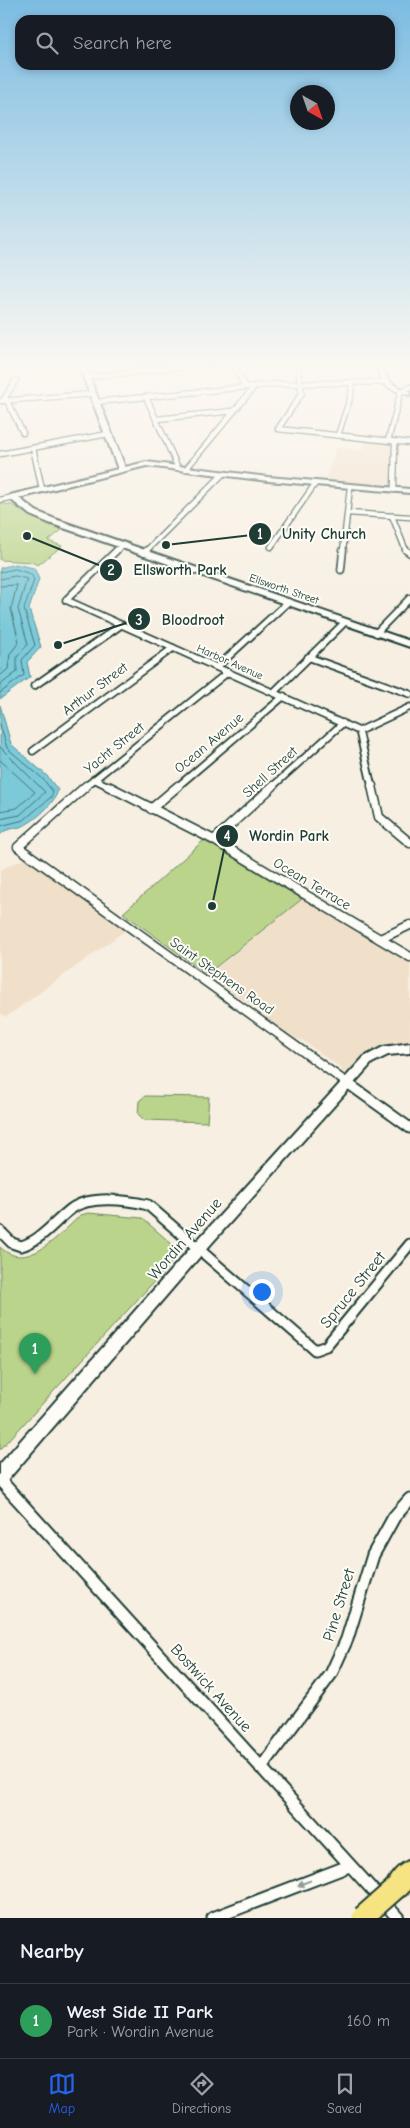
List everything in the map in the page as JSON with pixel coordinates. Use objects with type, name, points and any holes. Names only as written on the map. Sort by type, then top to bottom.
[{"type":"highway","points":[[362,1918],[406,1878]]},
{"type":"street","points":[[34,453],[42,489]]},
{"type":"street","points":[[115,453],[122,469]]},
{"type":"street","points":[[174,453],[182,468]]},
{"type":"street","points":[[182,468],[196,453]]},
{"type":"street","points":[[394,490],[395,453]]},
{"type":"street","points":[[0,500],[146,464],[315,484],[410,490]]},
{"type":"street","points":[[144,553],[224,474]]},
{"type":"street","points":[[271,547],[315,484]]},
{"type":"street","points":[[341,570],[350,487]]},
{"type":"street","name":"Ellsworth Street","points":[[13,497],[40,516],[410,644]]},
{"type":"street","points":[[348,513],[410,517]]},
{"type":"street","points":[[392,516],[407,553],[410,554]]},
{"type":"street","name":"Harbor Avenue","points":[[122,545],[66,600],[359,731]]},
{"type":"street","points":[[376,633],[410,598]]},
{"type":"street","points":[[217,667],[288,602]]},
{"type":"street","points":[[274,692],[345,622]]},
{"type":"street","points":[[34,686],[121,625]]},
{"type":"street","name":"Arthur Street","points":[[33,751],[173,648]]},
{"type":"street","points":[[308,657],[410,694]]},
{"type":"street","name":"Yacht Street","points":[[18,847],[94,780],[228,672]]},
{"type":"street","name":"Ocean Avenue","points":[[150,809],[284,696]]},
{"type":"street","points":[[410,707],[359,731],[379,817],[410,844]]},
{"type":"street","name":"Shell Street","points":[[214,840],[343,723]]},
{"type":"street","name":"Ocean Terrace","points":[[94,780],[214,840],[410,957]]},
{"type":"street","name":"Saint Stephens Road","points":[[18,847],[348,1081],[410,1128]]},
{"type":"street","points":[[380,940],[410,925]]},
{"type":"street","name":"Wordin Avenue","points":[[0,1478],[198,1249],[348,1081],[377,1053],[410,1048]]},
{"type":"street","points":[[0,1231],[14,1245],[23,1247],[32,1243],[77,1205],[105,1202],[140,1202],[148,1205],[198,1249]]},
{"type":"street","name":"Spruce Street","points":[[198,1249],[315,1350],[326,1346],[410,1244]]},
{"type":"street","name":"Bostwick Avenue","points":[[0,1478],[398,1918]]},
{"type":"street","name":"Pine Street","points":[[261,1768],[338,1661],[354,1621],[365,1573],[378,1540],[399,1510],[410,1499]]},
{"type":"street","points":[[213,1918],[349,1866]]},
{"type":"shaded area","points":[[334,453],[392,453],[391,487],[324,483]]},
{"type":"shaded area","points":[[26,858],[126,930],[6,1017],[0,1013],[0,870]]},
{"type":"shaded area","points":[[302,899],[410,963],[410,1042],[379,1047],[368,1052],[349,1073],[342,1072],[341,1068],[302,1040],[296,1039],[266,1018],[265,1014],[207,976]]},
{"type":"green space","points":[[0,503],[12,505],[62,530],[48,541],[62,546],[38,565],[31,562],[0,560]]},
{"type":"green space","points":[[204,840],[302,899],[207,974],[123,913]]},
{"type":"green space","points":[[145,1096],[209,1097],[207,1122],[144,1120],[138,1114],[139,1101]]},
{"type":"green space","points":[[88,1213],[142,1218],[181,1252],[0,1450],[0,1247],[11,1254],[22,1256],[32,1253],[54,1240],[81,1215]]},
{"type":"water","points":[[15,564],[34,568],[39,579],[29,609],[41,647],[27,662],[30,677],[0,699],[0,568]]},
{"type":"water","points":[[0,705],[11,744],[47,776],[58,790],[49,806],[34,820],[23,826],[5,831],[0,835]]},
{"type":"place","name":"Ellsworth Park","points":[[27,536]]},
{"type":"place","name":"Unity Church","points":[[166,545]]},
{"type":"place","name":"Bloodroot","points":[[58,645]]},
{"type":"place","name":"Wordin Park","points":[[212,906]]},
{"type":"place","name":"West Side II Park","points":[[35,1374]]}]
